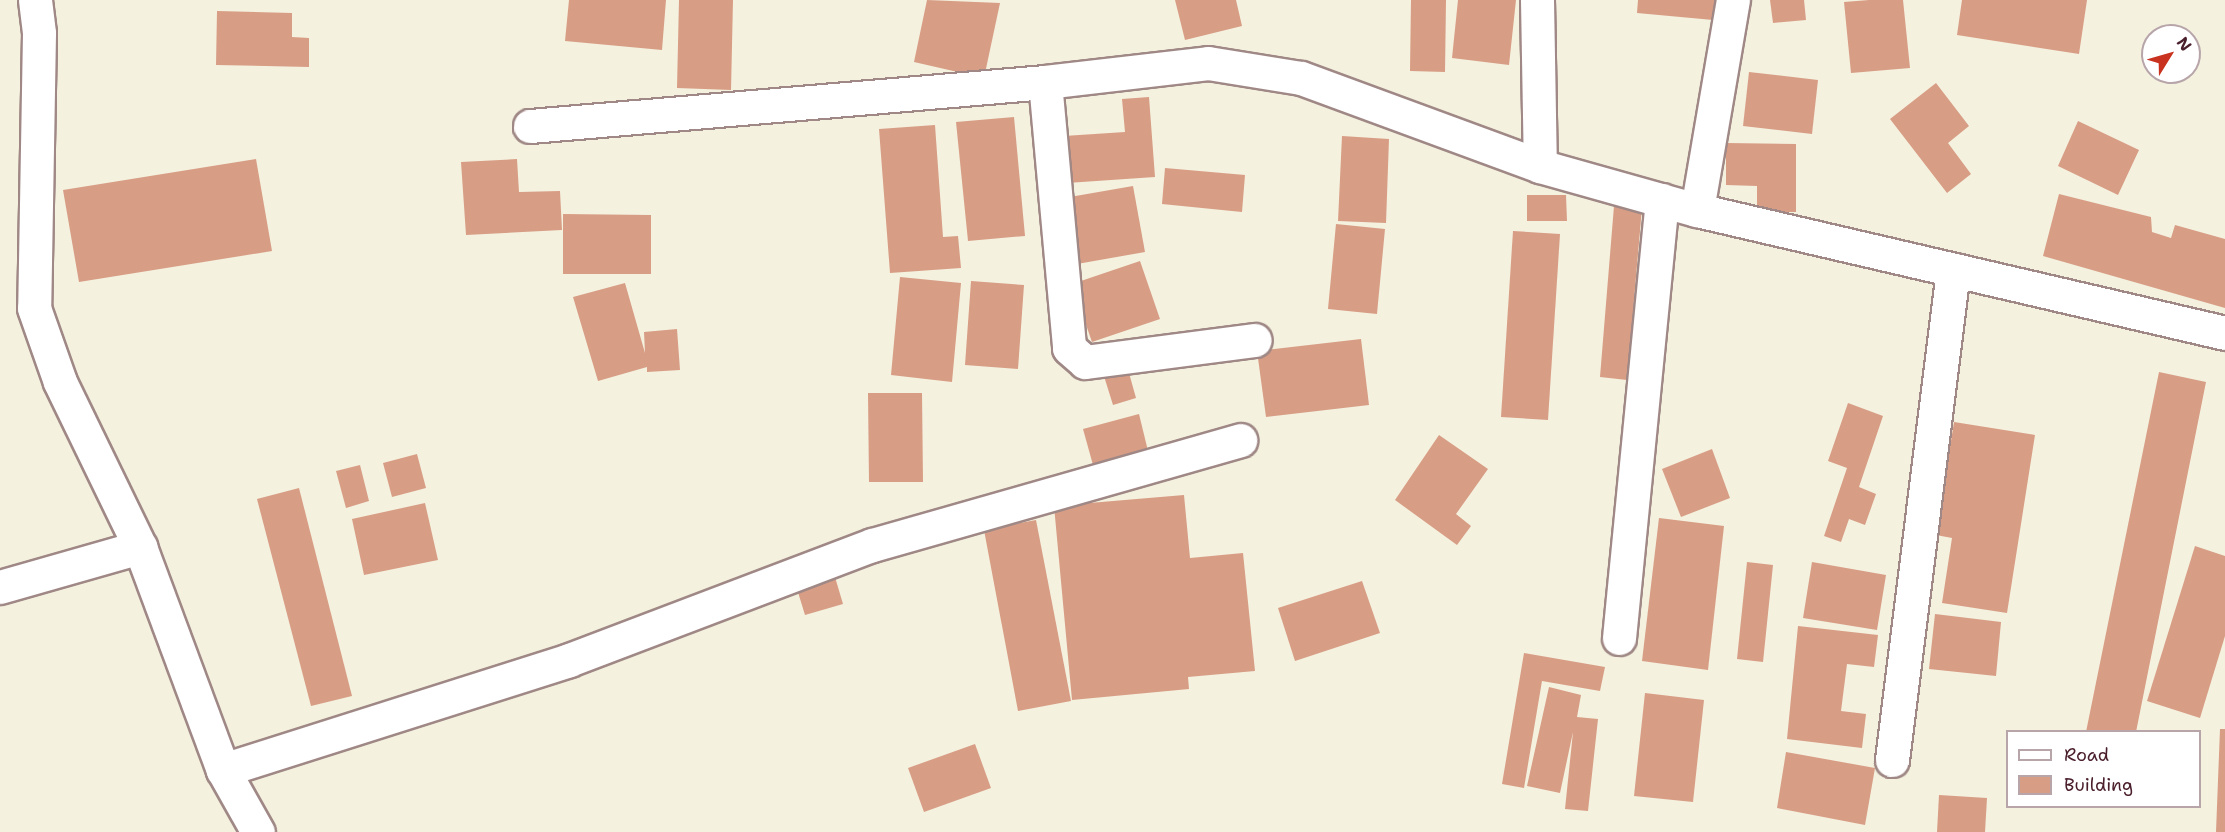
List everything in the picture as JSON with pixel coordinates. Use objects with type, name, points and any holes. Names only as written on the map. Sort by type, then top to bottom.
[{"type":"street","points":[[35,0],[39,33],[34,308],[60,382],[141,547],[222,770],[258,832]]},
{"type":"street","points":[[1537,0],[1540,166]]},
{"type":"street","points":[[1697,210],[1733,0]]},
{"type":"street","points":[[530,126],[1044,82],[1208,63],[1301,78],[1540,166],[1697,210],[2225,333]]},
{"type":"street","points":[[1044,82],[1069,348],[1085,362],[1256,340]]},
{"type":"street","points":[[1619,638],[1662,200]]},
{"type":"street","points":[[1892,760],[1953,270]]},
{"type":"street","points":[[222,770],[569,660],[872,545],[1240,440]]},
{"type":"street","points":[[0,587],[141,547]]},
{"type":"building","points":[[569,0],[666,0],[662,50],[565,41]]},
{"type":"building","points":[[679,0],[733,0],[731,90],[677,88]]},
{"type":"building","points":[[927,0],[1000,3],[984,78],[914,62]]},
{"type":"building","points":[[1175,0],[1236,0],[1242,26],[1185,40]]},
{"type":"building","points":[[1411,0],[1446,0],[1445,72],[1410,71]]},
{"type":"building","points":[[1458,0],[1516,0],[1509,65],[1452,58]]},
{"type":"building","points":[[1638,0],[1726,0],[1724,21],[1637,13]]},
{"type":"building","points":[[1770,0],[1804,0],[1806,20],[1773,23]]},
{"type":"building","points":[[1903,0],[1910,68],[1851,73],[1844,2]]},
{"type":"building","points":[[1962,0],[2087,0],[2079,54],[1957,35]]},
{"type":"building","points":[[217,11],[292,13],[292,37],[309,38],[309,67],[216,65]]},
{"type":"building","points":[[1749,72],[1818,80],[1812,134],[1743,126]]},
{"type":"building","points":[[1936,83],[1969,126],[1948,143],[1971,174],[1947,193],[1890,119]]},
{"type":"building","points":[[1149,97],[1155,177],[1067,183],[1064,136],[1125,132],[1122,99]]},
{"type":"building","points":[[1014,117],[1025,236],[968,241],[956,122]]},
{"type":"building","points":[[2078,121],[2139,150],[2118,195],[2058,166]]},
{"type":"building","points":[[935,125],[943,237],[958,236],[961,268],[890,273],[879,129]]},
{"type":"building","points":[[1342,136],[1389,139],[1386,223],[1338,221]]},
{"type":"building","points":[[1726,143],[1796,144],[1796,212],[1757,212],[1757,186],[1726,185]]},
{"type":"building","points":[[256,159],[272,251],[79,282],[63,190]]},
{"type":"building","points":[[517,159],[519,192],[560,191],[562,230],[466,235],[461,162]]},
{"type":"building","points":[[1165,168],[1245,175],[1242,212],[1162,204]]},
{"type":"building","points":[[1133,186],[1145,252],[1077,264],[1064,198]]},
{"type":"building","points":[[2059,194],[2151,217],[2152,232],[2171,238],[2175,225],[2225,239],[2225,308],[2043,256]]},
{"type":"building","points":[[1527,195],[1566,195],[1567,221],[1527,221]]},
{"type":"building","points":[[1614,206],[1642,208],[1627,380],[1600,377]]},
{"type":"building","points":[[563,214],[651,215],[651,274],[563,274]]},
{"type":"building","points":[[1336,224],[1385,229],[1377,314],[1328,309]]},
{"type":"building","points":[[1513,231],[1560,234],[1548,420],[1501,417]]},
{"type":"building","points":[[1140,261],[1160,319],[1092,342],[1072,284]]},
{"type":"building","points":[[900,277],[961,283],[952,382],[891,375]]},
{"type":"building","points":[[971,281],[1024,285],[1018,369],[965,365]]},
{"type":"building","points":[[625,283],[645,353],[644,332],[677,329],[680,370],[647,372],[647,367],[598,381],[573,297]]},
{"type":"building","points":[[1361,339],[1369,405],[1266,417],[1257,351]]},
{"type":"building","points":[[1127,366],[1136,398],[1113,405],[1103,373]]},
{"type":"building","points":[[2159,372],[2206,382],[2136,730],[2086,730]]},
{"type":"building","points":[[868,393],[922,393],[923,482],[869,482]]},
{"type":"building","points":[[1848,403],[1883,416],[1859,487],[1876,494],[1865,525],[1849,519],[1841,542],[1824,536],[1847,468],[1828,461]]},
{"type":"building","points":[[1139,414],[1148,451],[1093,465],[1083,429]]},
{"type":"building","points":[[1954,422],[2035,435],[2007,613],[1942,603],[1952,538],[1936,535]]},
{"type":"building","points":[[1439,435],[1488,469],[1456,514],[1471,526],[1457,545],[1395,500]]},
{"type":"building","points":[[1712,449],[1730,498],[1681,517],[1662,469]]},
{"type":"building","points":[[417,454],[426,488],[392,497],[383,463]]},
{"type":"building","points":[[360,465],[369,501],[346,508],[336,471]]},
{"type":"building","points":[[299,488],[352,696],[311,706],[257,499]]},
{"type":"building","points":[[1184,495],[1190,558],[1243,553],[1255,671],[1188,677],[1189,689],[1072,700],[1054,506]]},
{"type":"building","points":[[425,503],[438,560],[364,575],[352,519]]},
{"type":"building","points":[[1659,518],[1724,526],[1708,670],[1642,661]]},
{"type":"building","points":[[1036,520],[1071,701],[1018,711],[984,530]]},
{"type":"building","points":[[2195,546],[2225,556],[2225,636],[2200,718],[2147,701]]},
{"type":"building","points":[[1747,562],[1773,565],[1763,662],[1737,659]]},
{"type":"building","points":[[1812,562],[1886,575],[1877,630],[1803,618]]},
{"type":"building","points":[[835,577],[843,604],[805,615],[797,589]]},
{"type":"building","points":[[1362,581],[1380,633],[1295,661],[1278,608]]},
{"type":"building","points":[[1935,614],[2001,622],[1996,676],[1929,669]]},
{"type":"building","points":[[1798,626],[1878,635],[1874,667],[1847,664],[1841,711],[1866,714],[1862,748],[1787,739]]},
{"type":"building","points":[[1524,653],[1605,667],[1600,691],[1542,681],[1524,788],[1502,784]]},
{"type":"building","points":[[1549,687],[1581,695],[1577,717],[1598,719],[1588,811],[1565,809],[1573,732],[1560,793],[1527,786]]},
{"type":"building","points":[[1645,693],[1704,700],[1693,802],[1634,796]]},
{"type":"building","points":[[2220,729],[2225,729],[2225,832],[2216,832]]},
{"type":"building","points":[[975,744],[991,788],[924,812],[908,768]]},
{"type":"building","points":[[1786,752],[1875,768],[1865,825],[1777,808]]},
{"type":"building","points":[[1939,795],[1987,798],[1985,832],[1937,832]]}]
